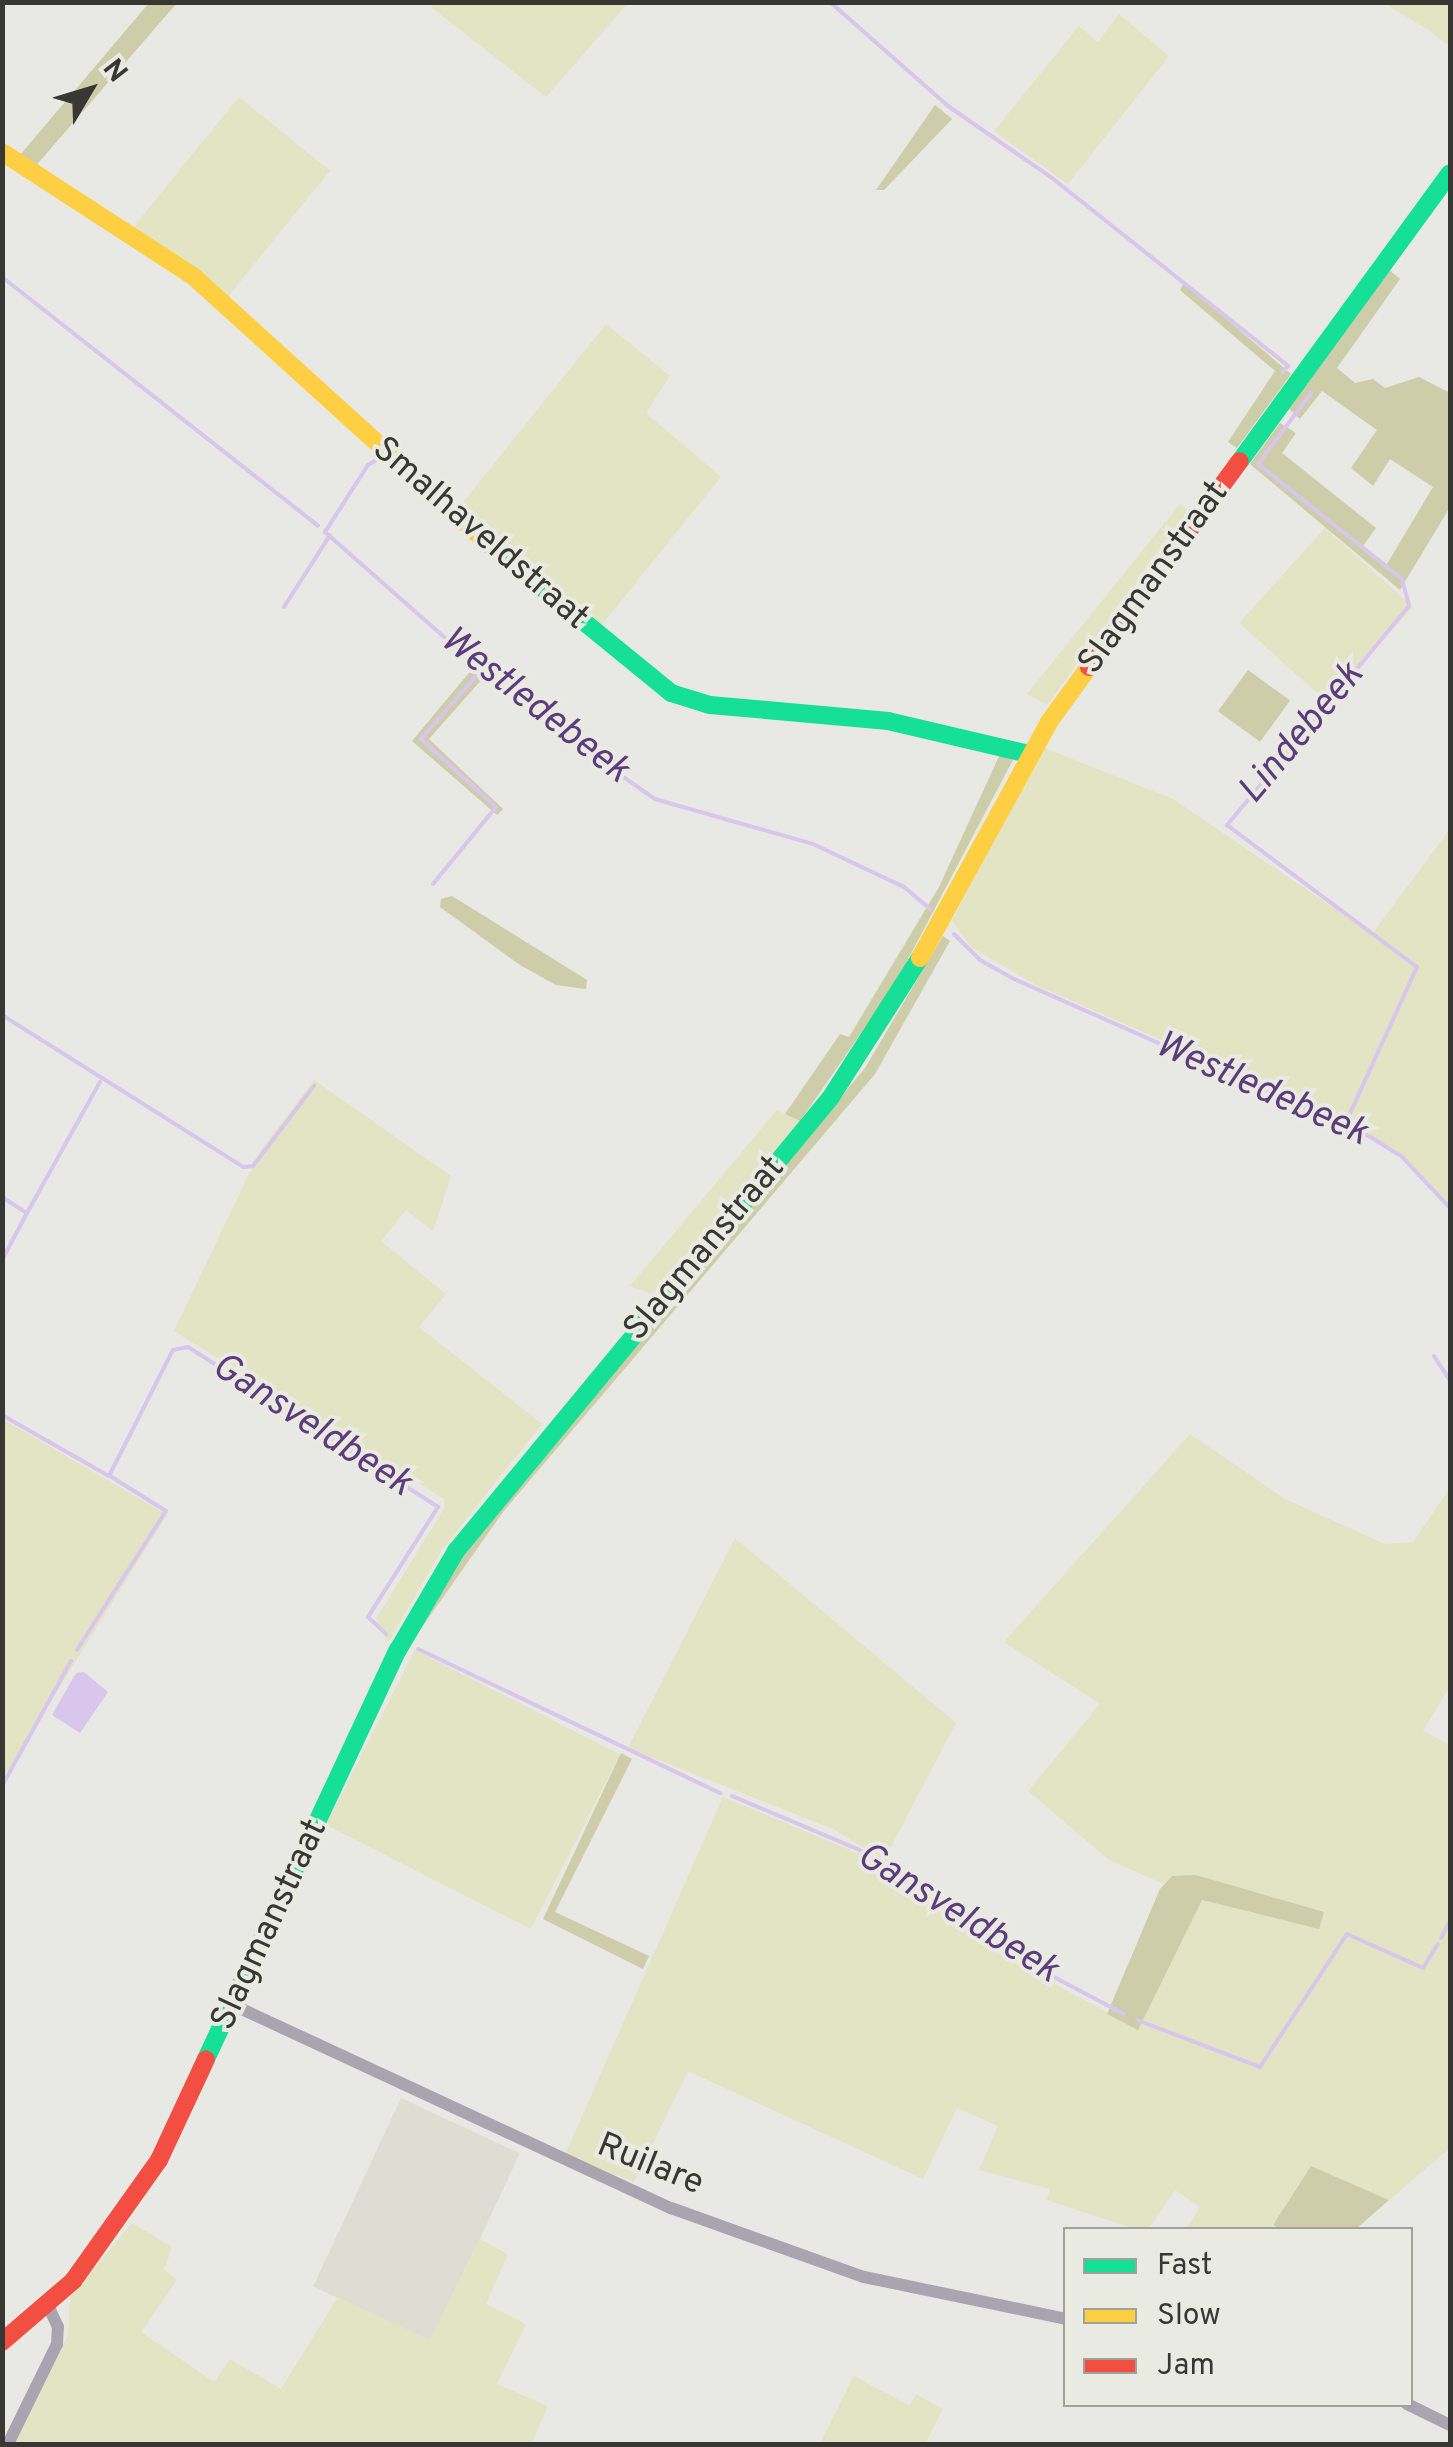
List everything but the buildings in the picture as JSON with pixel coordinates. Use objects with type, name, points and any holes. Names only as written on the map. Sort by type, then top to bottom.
[{"type":"main road","name":"Smalhaveldstraat","points":[[2,152],[193,276],[556,605],[671,692],[710,705],[888,722],[1029,754]]},
{"type":"main road","name":"Slagmanstraat","points":[[2,2342],[48,2306],[143,2186],[234,2005],[398,1650],[456,1551],[841,1082],[938,930],[1029,754],[1450,173]]},
{"type":"street","name":"Ruilare","points":[[234,2005],[671,2208],[864,2277],[1063,2318]]},
{"type":"street","points":[[8,2444],[57,2344],[58,2326],[48,2306]]},
{"type":"street","points":[[1413,2407],[1450,2425]]},
{"type":"shaded area","points":[[84,1672],[108,1692],[80,1733],[52,1715],[76,1673]]},
{"type":"shaded area","points":[[401,2098],[520,2153],[432,2342],[313,2287]]},
{"type":"green space","points":[[436,2],[628,3],[546,97],[431,7]]},
{"type":"green space","points":[[149,3],[177,3],[33,169],[13,156],[3,165],[2,144],[20,155]]},
{"type":"green space","points":[[1384,3],[1450,3],[1450,47],[1430,31]]},
{"type":"green space","points":[[1119,14],[1169,56],[1068,184],[994,131],[1079,26],[1098,42]]},
{"type":"green space","points":[[239,97],[330,171],[223,303],[132,229]]},
{"type":"green space","points":[[935,105],[952,119],[884,190],[876,190]]},
{"type":"green space","points":[[1389,270],[1400,279],[1337,368],[1355,383],[1373,379],[1385,388],[1419,377],[1450,393],[1450,507],[1400,590],[1250,464],[1280,423],[1296,433],[1282,453],[1376,528],[1363,546],[1387,564],[1433,487],[1390,459],[1373,486],[1351,468],[1377,430],[1322,391],[1300,419],[1289,409]]},
{"type":"green space","points":[[1184,283],[1291,374],[1237,448],[1228,442],[1275,371],[1180,290]]},
{"type":"green space","points":[[606,324],[670,376],[646,413],[721,477],[599,628],[457,510]]},
{"type":"green space","points":[[1180,504],[1189,511],[1047,705],[1027,694]]},
{"type":"green space","points":[[1325,528],[1413,607],[1327,702],[1239,623]]},
{"type":"green space","points":[[473,668],[483,678],[429,739],[503,809],[497,815],[412,741]]},
{"type":"green space","points":[[1248,670],[1290,701],[1260,742],[1218,711]]},
{"type":"green space","points":[[1042,747],[1173,799],[1372,934],[1450,829],[1450,1206],[1404,1157],[1351,1123],[1038,986],[972,948],[952,921]]},
{"type":"green space","points":[[1001,752],[1014,758],[895,984],[800,1121],[785,1114],[840,1034],[849,1037],[939,887]]},
{"type":"green space","points":[[452,896],[587,980],[586,989],[556,985],[520,965],[440,907],[441,899]]},
{"type":"green space","points":[[943,936],[950,941],[875,1074],[503,1512],[413,1640],[463,1553],[865,1068]]},
{"type":"green space","points":[[314,1080],[451,1176],[433,1231],[406,1210],[381,1241],[446,1294],[419,1327],[542,1424],[442,1550],[388,1643],[376,1619],[445,1507],[444,1499],[174,1331],[259,1153]]},
{"type":"green space","points":[[777,1110],[800,1121],[652,1294],[630,1286]]},
{"type":"green space","points":[[3,1419],[167,1515],[3,1778]]},
{"type":"green space","points":[[1190,1434],[1285,1499],[1385,1544],[1413,1542],[1450,1488],[1450,1686],[1423,1731],[1450,1745],[1450,2148],[1389,2200],[1311,2166],[1271,2227],[1187,2227],[1200,2207],[1175,2190],[1149,2227],[1129,2227],[1047,2200],[1050,2189],[979,2170],[998,2126],[957,2108],[923,2179],[688,2071],[634,2182],[565,2155],[723,1797],[860,1854],[1005,1957],[1138,2029],[1202,1900],[1319,1929],[1323,1911],[1172,1876],[1164,1884],[1109,1860],[1028,1791],[1100,1704],[1004,1642]]},
{"type":"green space","points":[[735,1538],[956,1723],[884,1860],[833,1829],[628,1748]]},
{"type":"green space","points":[[415,1650],[620,1754],[531,1929],[326,1825]]},
{"type":"green space","points":[[621,1753],[632,1759],[555,1912],[649,1956],[643,1969],[543,1919]]},
{"type":"green space","points":[[1196,1875],[1324,1912],[1319,1929],[1202,1900],[1138,2030],[1107,2014],[1160,1889],[1172,1876]]},
{"type":"green space","points":[[1311,2166],[1389,2200],[1358,2227],[1273,2225]]},
{"type":"green space","points":[[132,2223],[172,2247],[164,2270],[177,2280],[141,2332],[214,2382],[230,2359],[281,2389],[338,2297],[430,2340],[479,2239],[508,2254],[486,2304],[526,2324],[497,2384],[548,2406],[531,2444],[15,2444],[68,2335],[70,2297]]},
{"type":"green space","points":[[854,2376],[910,2406],[916,2394],[943,2409],[925,2444],[820,2444]]},
{"type":"waterway","name":"Lindebeek","points":[[830,2],[948,106],[1052,178],[1288,366],[1283,372]]},
{"type":"waterway","name":"Westledebeek","points":[[2,277],[318,526]]},
{"type":"waterway","name":"Lindebeek","points":[[1311,393],[1258,464],[1402,579],[1409,606],[1227,825],[1417,967],[1345,1124]]},
{"type":"waterway","name":"Westledebeek","points":[[380,458],[368,465],[325,532],[526,709],[655,799],[813,844],[904,887],[930,909]]},
{"type":"waterway","points":[[284,607],[330,535]]},
{"type":"waterway","points":[[433,884],[496,807],[421,739],[482,669]]},
{"type":"waterway","name":"Westledebeek","points":[[954,934],[980,960],[1014,979],[1372,1138],[1402,1157],[1450,1208]]},
{"type":"waterway","points":[[2,1015],[243,1167],[253,1166],[314,1086]]},
{"type":"waterway","points":[[27,1213],[100,1082]]},
{"type":"waterway","name":"Gansveldbeek","points":[[2,1197],[27,1213],[2,1260]]},
{"type":"waterway","name":"Gansveldbeek","points":[[2,1415],[109,1476],[173,1350],[188,1347],[438,1507],[368,1617],[386,1634]]},
{"type":"waterway","points":[[1434,1356],[1450,1381]]},
{"type":"waterway","points":[[77,1650],[166,1511],[110,1476]]},
{"type":"waterway","name":"Gansveldbeek","points":[[418,1649],[720,1793]]},
{"type":"waterway","points":[[2,1786],[71,1661]]},
{"type":"waterway","name":"Gansveldbeek","points":[[732,1796],[881,1859],[891,1872],[1016,1957],[1124,2014]]},
{"type":"waterway","name":"Gansveldbeek","points":[[1441,1938],[1450,1921]]},
{"type":"waterway","name":"Gansveldbeek","points":[[1137,2020],[1260,2067],[1347,1934],[1423,1968],[1438,1944]]},
{"type":"traffic: fast","points":[[1240,461],[1450,173]]},
{"type":"traffic: fast","points":[[486,542],[671,693],[710,705],[888,721],[1029,754]]},
{"type":"traffic: fast","points":[[206,2059],[398,1650],[456,1551],[831,1097],[920,958]]},
{"type":"traffic: slow","points":[[2,152],[193,276],[486,542]]},
{"type":"traffic: slow","points":[[920,958],[1049,722],[1089,667]]},
{"type":"traffic: jam","points":[[1089,667],[1240,461]]},
{"type":"traffic: jam","points":[[2,2342],[73,2281],[159,2160],[206,2059]]}]
